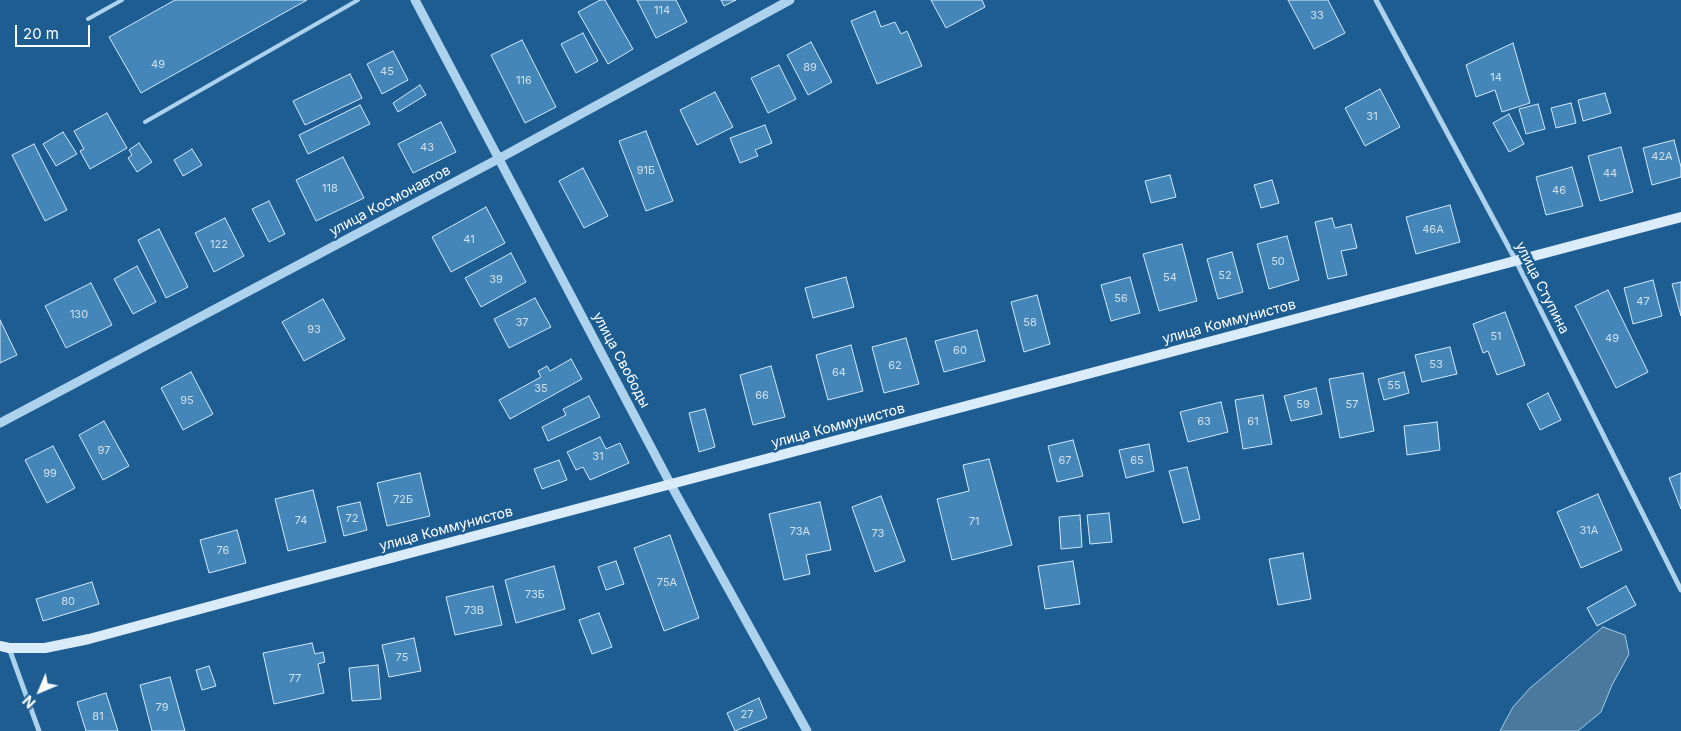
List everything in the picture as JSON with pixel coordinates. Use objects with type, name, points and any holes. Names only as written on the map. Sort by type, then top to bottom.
[{"type":"main road","name":"улица Коммунистов","points":[[4,647],[45,648],[89,639],[1681,217]]},
{"type":"street","name":"улица Свободы","points":[[416,0],[671,485],[807,731]]},
{"type":"street","name":"улица Космонавтов","points":[[0,423],[500,158],[790,0]]},
{"type":"street","name":"улица Ступина","points":[[1376,0],[1516,261],[1681,590]]},
{"type":"street","points":[[4,647],[39,731]]},
{"type":"lane","points":[[88,19],[122,0]]},
{"type":"lane","points":[[145,122],[358,0]]},
{"type":"water","points":[[1603,627],[1625,635],[1629,654],[1612,685],[1601,712],[1578,731],[1500,731],[1513,707],[1530,688]]},
{"type":"building","points":[[175,0],[307,0],[141,93],[109,37]]},
{"type":"building","points":[[600,0],[605,0],[633,49],[608,64],[578,12]]},
{"type":"building","points":[[637,0],[676,0],[687,22],[656,38]]},
{"type":"building","points":[[721,0],[736,0],[724,6]]},
{"type":"building","points":[[931,0],[982,0],[985,7],[946,28]]},
{"type":"building","points":[[1288,0],[1328,0],[1345,33],[1314,49]]},
{"type":"building","points":[[875,11],[881,27],[895,22],[901,34],[907,31],[922,66],[877,84],[851,21]]},
{"type":"building","points":[[583,33],[598,61],[576,73],[561,44]]},
{"type":"building","points":[[522,40],[556,107],[525,123],[491,55]]},
{"type":"building","points":[[811,42],[832,82],[808,95],[787,55]]},
{"type":"building","points":[[1513,43],[1530,103],[1502,112],[1495,90],[1476,97],[1466,65]]},
{"type":"building","points":[[393,51],[408,80],[382,94],[367,64]]},
{"type":"building","points":[[779,65],[796,99],[768,113],[751,78]]},
{"type":"building","points":[[350,74],[362,98],[305,125],[293,101]]},
{"type":"building","points":[[420,85],[426,95],[398,112],[393,103]]},
{"type":"building","points":[[1380,89],[1400,127],[1365,146],[1345,108]]},
{"type":"building","points":[[715,92],[733,127],[697,145],[680,110]]},
{"type":"building","points":[[1605,93],[1611,113],[1583,121],[1578,100]]},
{"type":"building","points":[[1571,103],[1576,123],[1556,128],[1551,108]]},
{"type":"building","points":[[1538,104],[1545,129],[1526,134],[1519,109]]},
{"type":"building","points":[[360,105],[370,124],[308,154],[299,135]]},
{"type":"building","points":[[107,113],[127,148],[90,169],[80,151],[84,149],[74,131]]},
{"type":"building","points":[[1509,114],[1524,144],[1509,152],[1493,123]]},
{"type":"building","points":[[441,122],[456,152],[413,173],[398,144]]},
{"type":"building","points":[[765,125],[772,143],[755,150],[758,156],[740,163],[730,138]]},
{"type":"building","points":[[646,131],[673,201],[646,211],[619,141]]},
{"type":"building","points":[[63,132],[77,154],[56,166],[43,144]]},
{"type":"building","points":[[1674,140],[1681,167],[1681,177],[1652,185],[1643,148]]},
{"type":"building","points":[[139,143],[152,162],[137,172],[128,158],[132,155],[129,150]]},
{"type":"building","points":[[34,144],[67,210],[45,221],[12,155]]},
{"type":"building","points":[[1621,147],[1633,192],[1600,201],[1588,156]]},
{"type":"building","points":[[192,149],[202,165],[183,176],[174,160]]},
{"type":"building","points":[[343,157],[364,198],[316,221],[296,180]]},
{"type":"building","points":[[1572,167],[1583,206],[1546,215],[1536,177]]},
{"type":"building","points":[[583,168],[608,216],[584,228],[559,181]]},
{"type":"building","points":[[1170,175],[1176,197],[1151,203],[1145,181]]},
{"type":"building","points":[[1272,180],[1279,203],[1261,208],[1254,185]]},
{"type":"building","points":[[269,201],[285,234],[269,242],[252,209]]},
{"type":"building","points":[[1450,205],[1460,242],[1416,254],[1406,217]]},
{"type":"building","points":[[486,207],[505,243],[451,272],[432,237]]},
{"type":"building","points":[[225,218],[244,256],[214,272],[195,233]]},
{"type":"building","points":[[1332,218],[1335,228],[1351,224],[1357,248],[1341,251],[1347,275],[1328,279],[1315,222]]},
{"type":"building","points":[[159,229],[188,287],[166,298],[138,240]]},
{"type":"building","points":[[1287,236],[1299,280],[1269,289],[1257,244]]},
{"type":"building","points":[[1182,244],[1197,301],[1159,311],[1143,254]]},
{"type":"building","points":[[1232,252],[1243,292],[1218,299],[1207,259]]},
{"type":"building","points":[[511,253],[526,282],[481,307],[465,278]]},
{"type":"building","points":[[137,266],[156,302],[133,314],[114,279]]},
{"type":"building","points":[[846,277],[854,307],[813,318],[805,288]]},
{"type":"building","points":[[1130,277],[1140,313],[1111,321],[1101,285]]},
{"type":"building","points":[[1653,280],[1662,316],[1633,324],[1624,288]]},
{"type":"building","points":[[1681,282],[1681,316],[1672,284]]},
{"type":"building","points":[[91,283],[112,325],[66,348],[45,306]]},
{"type":"building","points":[[1608,290],[1648,372],[1616,388],[1575,306]]},
{"type":"building","points":[[1037,295],[1050,344],[1024,352],[1011,302]]},
{"type":"building","points":[[535,298],[551,327],[509,348],[494,319]]},
{"type":"building","points":[[323,299],[345,339],[304,361],[282,322]]},
{"type":"building","points":[[1505,312],[1525,365],[1497,375],[1488,351],[1483,353],[1473,324]]},
{"type":"building","points":[[0,320],[17,355],[0,363]]},
{"type":"building","points":[[977,330],[985,361],[944,372],[935,341]]},
{"type":"building","points":[[906,338],[919,384],[884,393],[872,347]]},
{"type":"building","points":[[851,345],[863,391],[828,400],[816,355]]},
{"type":"building","points":[[1450,347],[1457,374],[1422,382],[1415,355]]},
{"type":"building","points":[[571,359],[582,379],[510,419],[499,400],[541,377],[538,371],[547,366],[550,371]]},
{"type":"building","points":[[771,366],[785,417],[753,425],[740,375]]},
{"type":"building","points":[[191,372],[213,414],[183,430],[161,388]]},
{"type":"building","points":[[1404,372],[1409,393],[1384,400],[1378,379]]},
{"type":"building","points":[[1363,373],[1374,431],[1340,438],[1329,379]]},
{"type":"building","points":[[1316,388],[1322,414],[1291,421],[1284,396]]},
{"type":"building","points":[[1548,393],[1561,420],[1540,430],[1527,404]]},
{"type":"building","points":[[1263,395],[1272,444],[1243,449],[1235,400]]},
{"type":"building","points":[[589,396],[600,417],[548,441],[542,427],[566,415],[563,409]]},
{"type":"building","points":[[1221,402],[1228,432],[1188,442],[1180,412]]},
{"type":"building","points":[[705,409],[715,447],[699,452],[689,413]]},
{"type":"building","points":[[104,421],[129,466],[103,480],[79,435]]},
{"type":"building","points":[[1437,422],[1440,450],[1407,455],[1404,426]]},
{"type":"building","points":[[600,437],[606,449],[620,443],[629,463],[590,480],[583,467],[576,470],[567,452]]},
{"type":"building","points":[[1073,440],[1083,476],[1057,482],[1048,446]]},
{"type":"building","points":[[1149,444],[1154,471],[1126,478],[1119,450]]},
{"type":"building","points":[[53,446],[75,488],[47,503],[25,460]]},
{"type":"building","points":[[989,459],[1012,545],[952,560],[937,499],[969,491],[963,465]]},
{"type":"building","points":[[559,460],[567,480],[542,489],[534,469]]},
{"type":"building","points":[[1187,467],[1200,519],[1183,523],[1169,471]]},
{"type":"building","points":[[420,473],[430,516],[387,526],[377,483]]},
{"type":"building","points":[[1681,473],[1681,509],[1669,478]]},
{"type":"building","points":[[313,490],[326,542],[288,551],[275,499]]},
{"type":"building","points":[[1598,494],[1622,550],[1581,568],[1557,512]]},
{"type":"building","points":[[881,496],[905,561],[875,572],[852,507]]},
{"type":"building","points":[[360,502],[367,530],[344,536],[337,507]]},
{"type":"building","points":[[820,502],[831,550],[806,555],[810,574],[784,580],[769,514]]},
{"type":"building","points":[[1109,513],[1112,542],[1090,544],[1087,515]]},
{"type":"building","points":[[1080,515],[1082,547],[1061,549],[1059,517]]},
{"type":"building","points":[[237,530],[246,563],[209,573],[200,540]]},
{"type":"building","points":[[670,535],[699,618],[664,631],[634,548]]},
{"type":"building","points":[[1303,553],[1311,599],[1278,605],[1269,559]]},
{"type":"building","points":[[616,561],[624,584],[606,590],[598,567]]},
{"type":"building","points":[[1073,561],[1080,604],[1045,609],[1038,566]]},
{"type":"building","points":[[554,566],[565,609],[516,623],[505,580]]},
{"type":"building","points":[[92,582],[99,604],[43,621],[36,599]]},
{"type":"building","points":[[493,586],[502,625],[455,635],[446,597]]},
{"type":"building","points":[[1626,586],[1636,605],[1597,626],[1587,608]]},
{"type":"building","points":[[599,613],[612,647],[592,654],[579,620]]},
{"type":"building","points":[[414,638],[421,671],[389,677],[382,645]]},
{"type":"building","points":[[312,643],[315,654],[323,652],[325,662],[318,664],[324,693],[274,704],[263,653]]},
{"type":"building","points":[[378,665],[381,699],[352,701],[349,668]]},
{"type":"building","points":[[209,666],[216,686],[202,690],[196,670]]},
{"type":"building","points":[[170,677],[185,731],[152,731],[140,685]]},
{"type":"building","points":[[106,693],[118,731],[86,731],[77,702]]},
{"type":"building","points":[[759,698],[767,718],[735,731],[727,713]]}]
